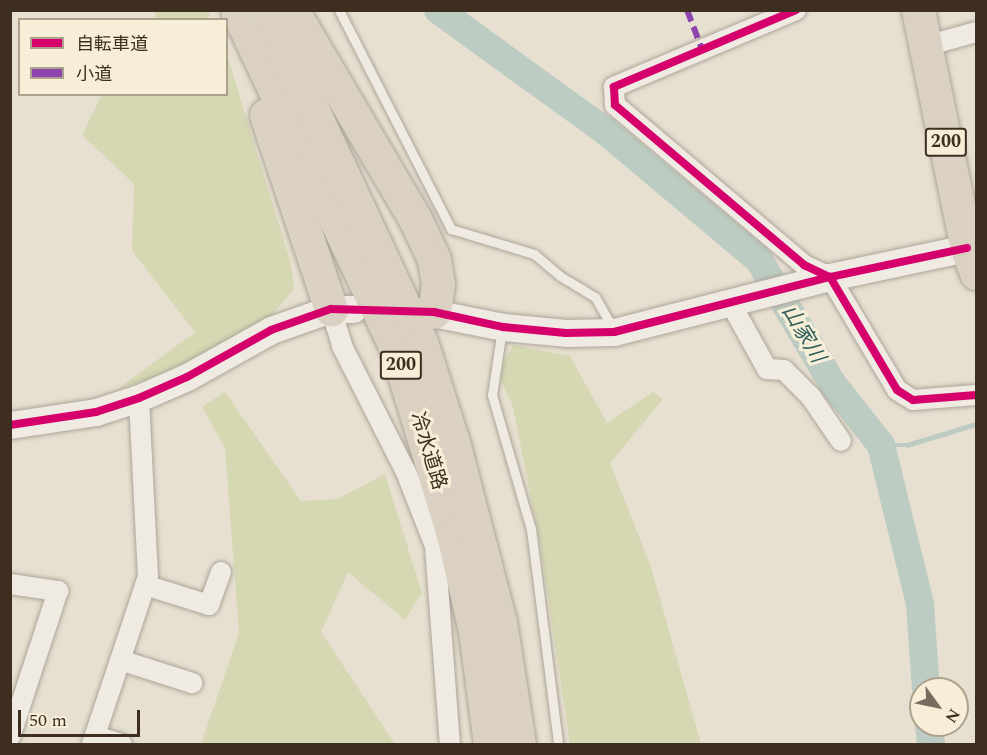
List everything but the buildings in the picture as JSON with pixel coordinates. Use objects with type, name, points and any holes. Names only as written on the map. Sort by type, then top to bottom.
[{"type":"highway","points":[[227,10],[342,309]]},
{"type":"highway","name":"冷水道路","points":[[237,10],[396,348],[453,534],[475,631],[490,744]]},
{"type":"highway","name":"冷水道路","points":[[266,10],[421,342],[483,552],[500,622],[519,744]]},
{"type":"highway","points":[[292,10],[415,219],[434,259],[438,284],[428,312]]},
{"type":"highway","name":"200","points":[[918,10],[972,260]]},
{"type":"street","points":[[796,10],[614,87],[615,105],[804,265],[819,281],[897,390],[913,400],[976,395]]},
{"type":"street","points":[[926,46],[976,32]]},
{"type":"street","points":[[428,312],[503,327],[566,333],[614,332],[819,281],[972,260]]},
{"type":"street","points":[[731,304],[767,369],[784,370],[811,398],[841,441]]},
{"type":"street","points":[[10,425],[96,411],[139,398],[187,377],[271,330],[342,309],[342,346],[406,472],[435,546],[450,744]]},
{"type":"street","points":[[122,744],[93,740],[145,585],[139,398]]},
{"type":"street","points":[[145,585],[209,605],[222,572]]},
{"type":"street","points":[[10,584],[58,591],[10,736]]},
{"type":"street","points":[[120,660],[192,683]]},
{"type":"lane","points":[[339,10],[450,229],[534,254],[560,276],[595,297],[614,332]]},
{"type":"lane","points":[[503,327],[492,395],[531,529],[558,744]]},
{"type":"green space","points":[[155,11],[209,11],[209,18],[155,18]]},
{"type":"green space","points":[[228,58],[291,264],[294,289],[267,321],[202,361],[118,389],[195,332],[132,251],[134,184],[82,135],[102,96],[228,96]]},
{"type":"green space","points":[[513,345],[570,356],[607,423],[653,392],[663,399],[610,463],[651,567],[701,744],[570,744],[540,544],[513,407],[498,373]]},
{"type":"green space","points":[[225,392],[301,501],[337,499],[385,474],[422,593],[405,620],[348,572],[321,632],[395,744],[201,744],[239,633],[225,448],[202,407]]},
{"type":"waterway","name":"山家川","points":[[438,10],[604,130],[759,260],[832,383],[881,445],[920,604],[925,677]]},
{"type":"waterway","points":[[881,445],[907,445],[976,424]]},
{"type":"waterway","name":"山家川","points":[[930,737],[931,744]]},
{"type":"marked path","points":[[687,10],[701,47]]},
{"type":"cycle path","points":[[796,10],[614,87],[615,105],[804,265],[830,277],[897,390],[913,400],[976,395]]},
{"type":"cycle path","points":[[10,425],[96,412],[139,398],[187,377],[271,330],[331,309],[434,312],[503,327],[566,333],[614,332],[830,277],[967,248]]}]
